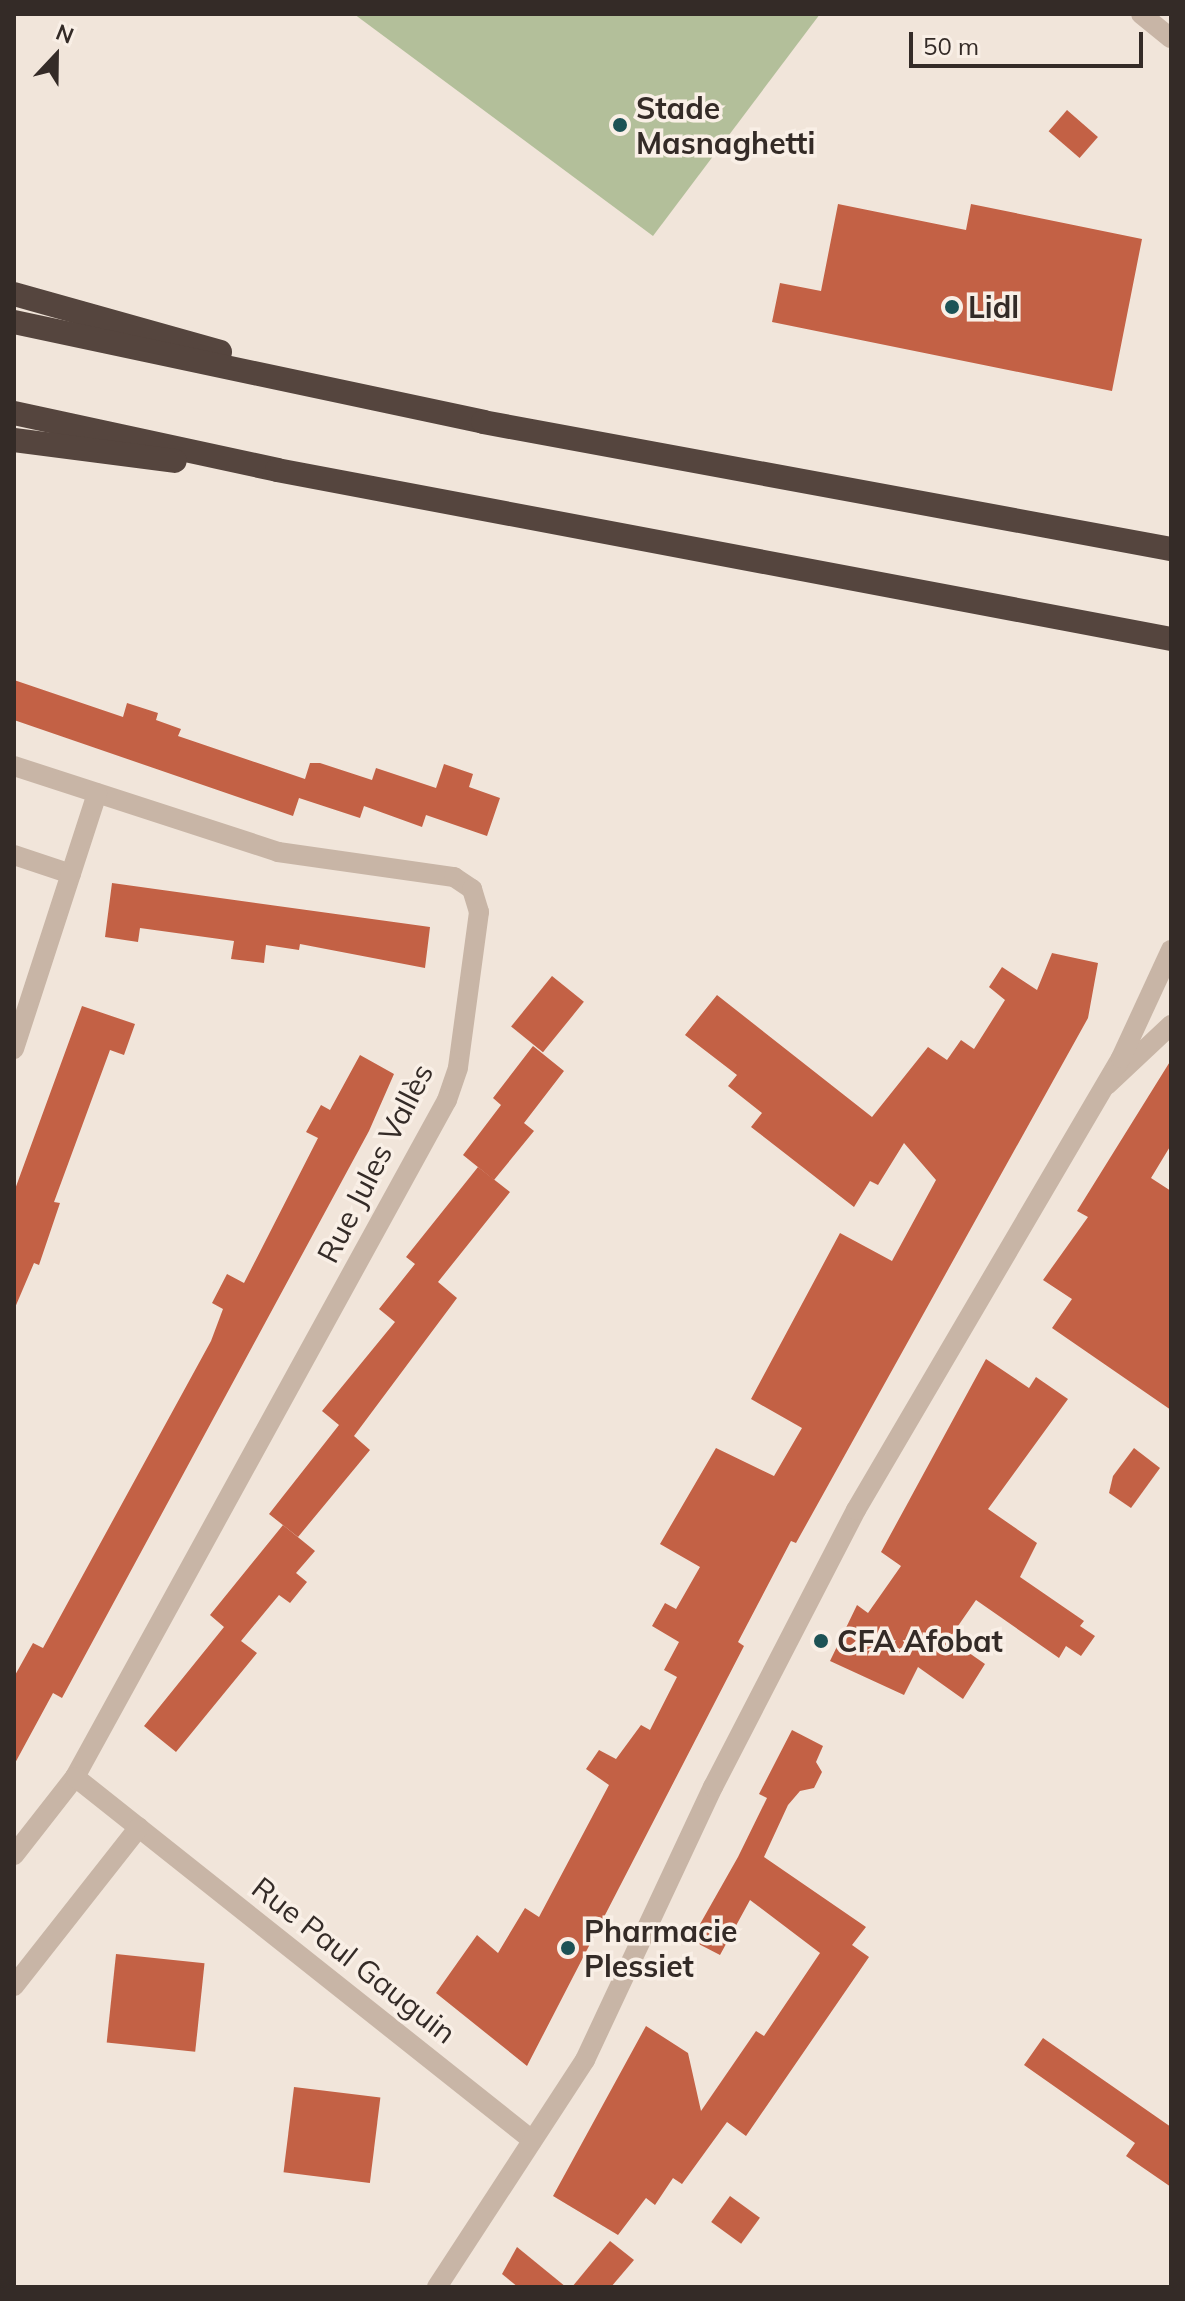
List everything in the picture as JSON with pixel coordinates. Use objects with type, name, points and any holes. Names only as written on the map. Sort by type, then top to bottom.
[{"type":"highway","points":[[14,294],[402,406]]},
{"type":"highway","points":[[14,322],[402,406],[1171,549]]},
{"type":"highway","points":[[14,413],[277,470],[1171,639]]},
{"type":"highway","points":[[14,440],[74,451],[277,470]]},
{"type":"street","points":[[1141,14],[1171,38]]},
{"type":"street","name":"Rue Jules Vallès","points":[[14,766],[278,852],[454,877],[472,889],[479,912],[458,1068],[447,1100],[75,1777],[14,1855]]},
{"type":"street","points":[[14,1049],[97,793]]},
{"type":"street","points":[[14,855],[71,874]]},
{"type":"street","points":[[437,2287],[601,2029],[713,1787],[856,1510],[1143,1018],[1171,950]]},
{"type":"street","points":[[1101,1090],[1171,1025]]},
{"type":"street","name":"Rue Paul Gauguin","points":[[75,1777],[532,2140]]},
{"type":"street","points":[[14,1986],[139,1827]]},
{"type":"green space","name":"Stade Masnaghetti","points":[[354,14],[820,14],[653,236]]},
{"type":"building","points":[[1067,110],[1098,137],[1080,158],[1049,131]]},
{"type":"building","name":"Lidl","points":[[838,204],[966,230],[971,204],[1142,239],[1112,391],[772,322],[780,283],[821,291]]},
{"type":"building","points":[[14,680],[123,717],[127,703],[158,713],[156,720],[181,729],[178,736],[305,779],[310,763],[320,763],[372,780],[376,768],[436,788],[444,764],[473,774],[469,787],[500,798],[487,836],[426,815],[422,827],[364,806],[360,818],[299,798],[293,816],[14,720]]},
{"type":"building","points":[[112,883],[430,927],[425,968],[300,944],[299,950],[266,945],[264,963],[231,959],[234,941],[140,928],[138,942],[105,937]]},
{"type":"building","points":[[1052,953],[1098,963],[1088,1018],[796,1543],[791,1541],[738,1642],[744,1646],[527,2066],[436,1993],[477,1935],[498,1953],[525,1908],[539,1917],[609,1785],[586,1769],[599,1750],[616,1759],[641,1725],[650,1730],[677,1677],[664,1670],[679,1642],[652,1626],[665,1603],[676,1609],[700,1567],[660,1544],[716,1448],[774,1476],[802,1428],[751,1399],[840,1233],[892,1261],[936,1180],[904,1143],[878,1185],[870,1181],[854,1207],[751,1127],[762,1113],[728,1086],[737,1075],[685,1035],[717,995],[872,1117],[928,1047],[947,1060],[961,1040],[974,1049],[1005,1000],[989,987],[1002,967],[1037,990]]},
{"type":"building","points":[[552,976],[584,1002],[543,1052],[511,1027]]},
{"type":"building","points":[[82,1006],[135,1024],[124,1055],[110,1050],[54,1202],[60,1203],[39,1265],[34,1263],[14,1310],[14,1192]]},
{"type":"building","points":[[533,1046],[564,1071],[524,1123],[534,1131],[494,1180],[463,1155],[501,1105],[493,1098]]},
{"type":"building","points":[[360,1055],[394,1074],[369,1131],[62,1698],[53,1693],[14,1765],[14,1677],[33,1643],[43,1648],[211,1341],[223,1309],[212,1303],[227,1274],[244,1283],[318,1138],[306,1132],[321,1105],[330,1110]]},
{"type":"building","points":[[1171,1060],[1171,1145],[1151,1178],[1171,1191],[1171,1410],[1052,1328],[1072,1299],[1043,1280],[1088,1217],[1077,1211]]},
{"type":"building","points":[[478,1167],[510,1192],[438,1282],[457,1298],[354,1436],[370,1450],[298,1537],[269,1514],[339,1425],[322,1411],[395,1322],[379,1309],[415,1264],[406,1257]]},
{"type":"building","points":[[986,1359],[1029,1388],[1036,1377],[1068,1399],[988,1509],[1037,1543],[1020,1577],[1084,1621],[1080,1626],[1095,1636],[1081,1656],[1066,1646],[1059,1658],[976,1600],[949,1639],[985,1664],[963,1699],[918,1667],[904,1695],[830,1661],[857,1605],[868,1613],[901,1566],[881,1552]]},
{"type":"building","points":[[1134,1448],[1160,1468],[1131,1508],[1109,1493],[1113,1476]]},
{"type":"building","points":[[283,1525],[315,1551],[296,1573],[307,1582],[290,1603],[279,1595],[241,1641],[257,1653],[176,1752],[144,1726],[224,1627],[210,1615]]},
{"type":"building","points":[[792,1730],[823,1746],[816,1762],[822,1772],[814,1788],[800,1791],[788,1805],[764,1857],[866,1927],[852,1945],[869,1957],[746,2136],[727,2122],[682,2184],[673,2178],[655,2205],[646,2198],[618,2235],[553,2196],[646,2026],[688,2053],[701,2111],[756,2031],[764,2036],[820,1953],[750,1900],[720,1955],[691,1940],[767,1798],[759,1794]]},
{"type":"building","points":[[116,1954],[205,1963],[195,2052],[107,2043]]},
{"type":"building","points":[[1043,2038],[1171,2127],[1171,2187],[1126,2156],[1135,2143],[1024,2065]]},
{"type":"building","points":[[294,2087],[380,2098],[370,2183],[284,2172]]},
{"type":"building","points":[[730,2196],[760,2218],[741,2244],[711,2222]]},
{"type":"building","points":[[610,2241],[634,2260],[611,2287],[572,2287]]},
{"type":"building","points":[[517,2247],[566,2287],[518,2287],[502,2274]]},
{"type":"place","name":"Stade Masnaghetti","points":[[620,125]]},
{"type":"place","name":"Lidl","points":[[952,307]]},
{"type":"place","name":"CFA Afobat","points":[[821,1641]]},
{"type":"place","name":"Pharmacie Plessiet","points":[[568,1948]]}]
